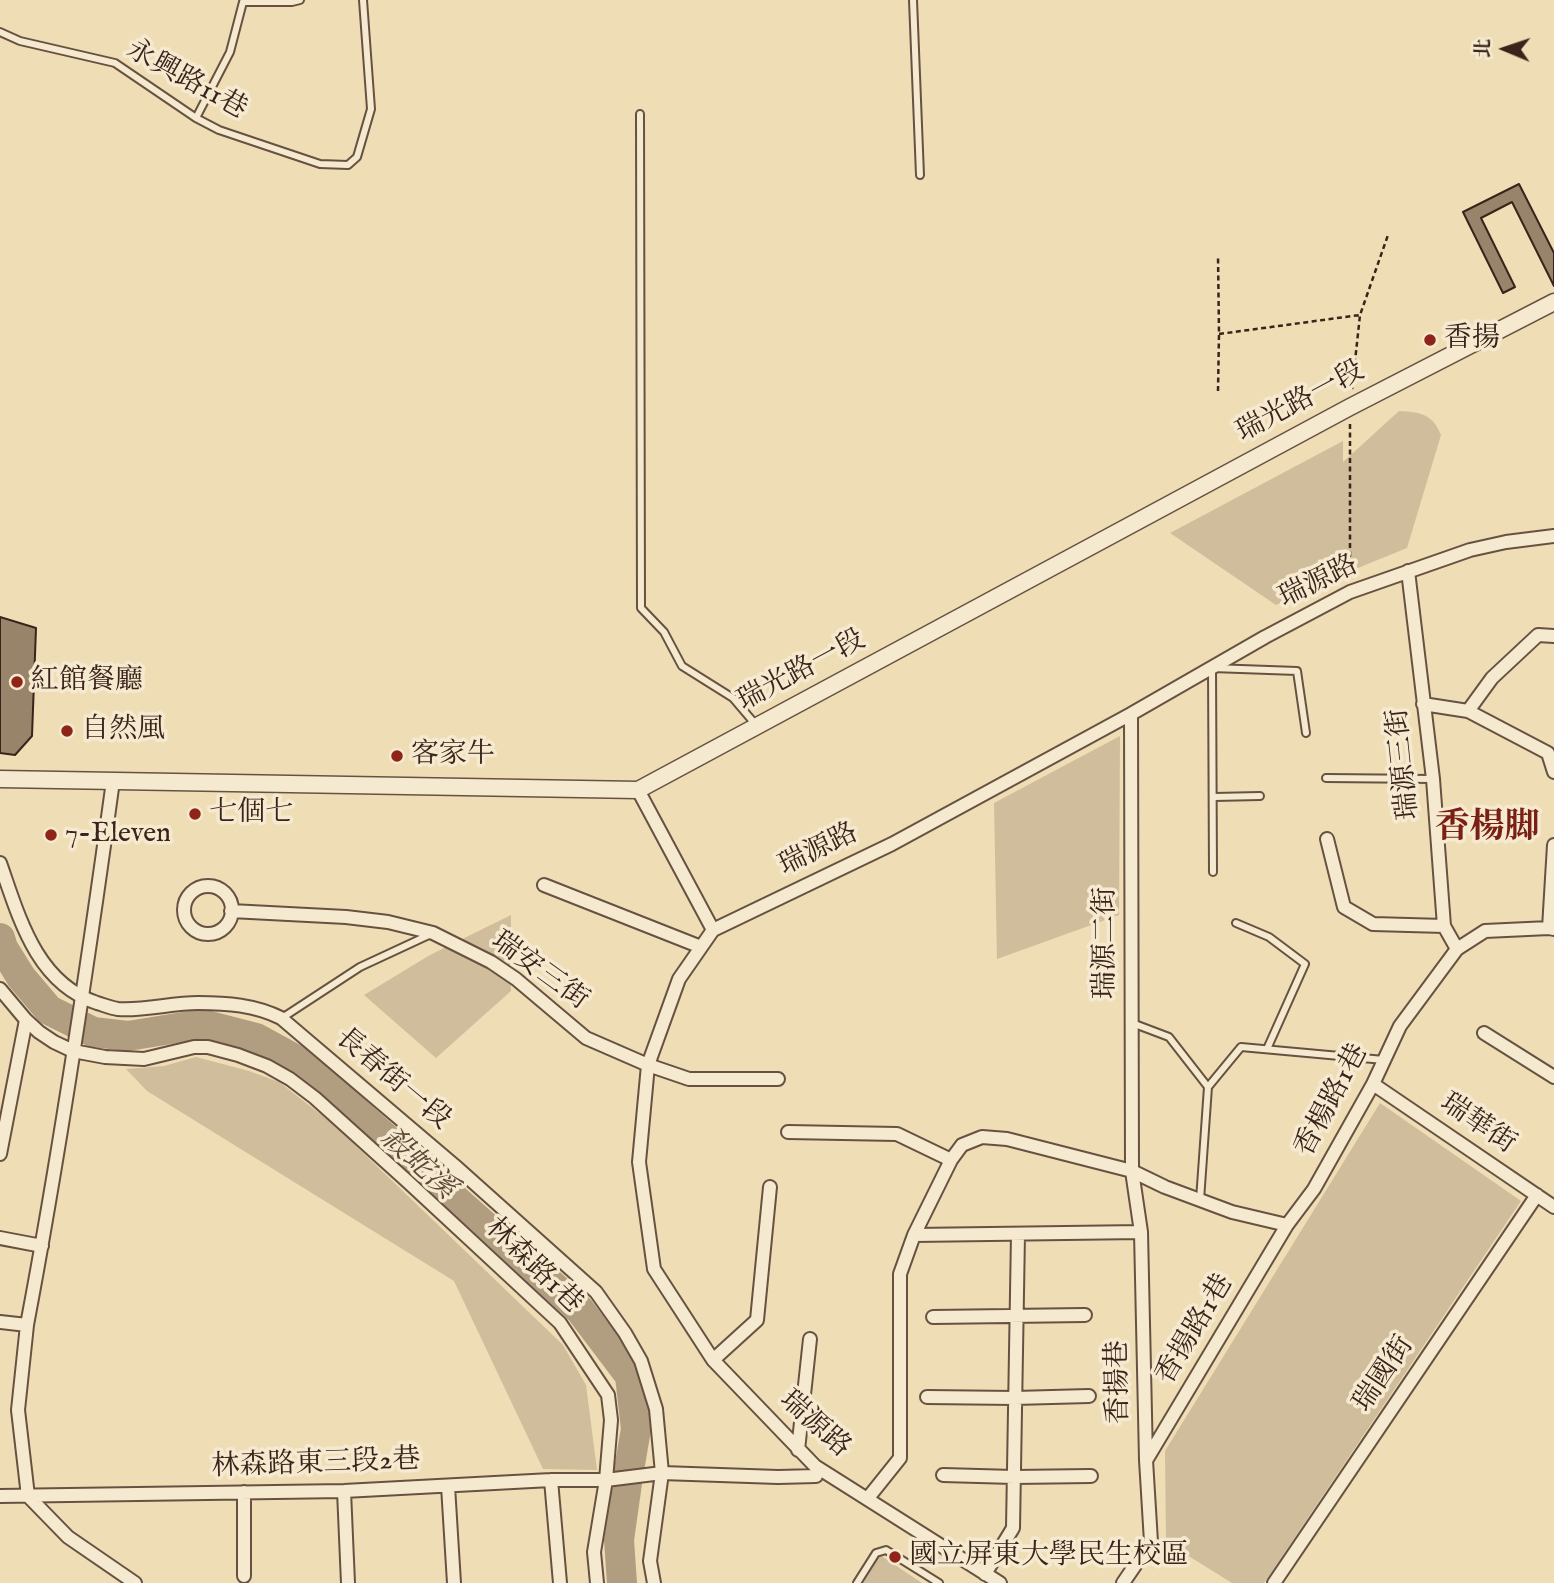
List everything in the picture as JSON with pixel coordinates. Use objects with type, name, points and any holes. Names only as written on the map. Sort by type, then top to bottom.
[{"type":"street","name":"瑞光路一段","points":[[0,779],[638,790],[1350,407],[1554,302]]},
{"type":"street","name":"瑞源路","points":[[867,1498],[815,1466],[713,1360],[654,1269],[639,1162],[649,1065],[679,979],[713,930],[892,844],[1350,592],[1470,550],[1554,536]]},
{"type":"street","name":"瑞源三街","points":[[1408,571],[1433,779],[1444,926],[1457,949]]},
{"type":"street","points":[[1468,711],[1492,678],[1538,635],[1554,636]]},
{"type":"street","points":[[1423,704],[1468,711],[1548,753],[1554,772]]},
{"type":"street","name":"瑞源二街","points":[[1130,714],[1132,1171]]},
{"type":"street","points":[[113,781],[83,998],[27,1325],[18,1410],[27,1496],[68,1537],[135,1583]]},
{"type":"street","points":[[638,790],[713,930]]},
{"type":"street","points":[[1327,839],[1344,907],[1373,924],[1444,926]]},
{"type":"street","points":[[1552,928],[1554,845]]},
{"type":"street","name":"長春街一段","points":[[0,863],[20,922],[33,948],[47,968],[83,998],[116,1009],[180,1003],[249,1006],[281,1018],[454,1165],[596,1292],[641,1361],[656,1409],[662,1473]]},
{"type":"street","points":[[544,885],[701,947]]},
{"type":"street","name":"瑞安三街","points":[[231,911],[346,917],[388,922],[433,933],[500,968],[586,1038],[649,1065],[689,1079],[778,1079]]},
{"type":"street","name":"香楊路1巷","points":[[1287,1225],[1314,1189],[1373,1084],[1400,1026],[1457,949],[1485,931],[1552,928]]},
{"type":"street","name":"林森路1巷","points":[[0,989],[39,1032],[73,1051],[105,1057],[144,1059],[194,1047],[208,1047],[267,1066],[290,1079],[315,1098],[560,1323],[608,1395],[611,1420],[606,1480],[594,1552],[597,1583]]},
{"type":"street","points":[[0,1154],[26,1020]]},
{"type":"street","points":[[1484,1033],[1554,1077]]},
{"type":"street","name":"瑞華街","points":[[1373,1084],[1554,1207]]},
{"type":"street","points":[[788,1132],[897,1134],[951,1160]]},
{"type":"street","points":[[1000,1583],[867,1498],[900,1458],[900,1274],[914,1235],[951,1160],[962,1145],[982,1137],[1007,1139],[1132,1171],[1165,1187],[1232,1212],[1287,1225]]},
{"type":"street","name":"香揚巷","points":[[1123,1583],[1150,1542],[1141,1232],[1132,1171]]},
{"type":"street","points":[[713,1360],[757,1320],[770,1187]]},
{"type":"street","name":"瑞國街","points":[[1273,1583],[1536,1195]]},
{"type":"street","name":"香揚路1巷","points":[[1146,1460],[1287,1225]]},
{"type":"street","points":[[914,1235],[1141,1232]]},
{"type":"street","points":[[985,1574],[1013,1528],[1018,1234]]},
{"type":"street","points":[[0,1238],[42,1246]]},
{"type":"street","points":[[933,1317],[1085,1315]]},
{"type":"street","points":[[0,1322],[27,1325]]},
{"type":"street","points":[[799,1450],[810,1339]]},
{"type":"street","points":[[927,1397],[1089,1395]]},
{"type":"street","points":[[654,1583],[650,1561],[662,1473]]},
{"type":"street","name":"林森路東三段2巷","points":[[0,1496],[344,1491],[551,1480],[606,1480],[662,1473],[816,1476]]},
{"type":"street","points":[[943,1475],[1091,1476]]},
{"type":"street","points":[[551,1480],[560,1583]]},
{"type":"street","points":[[448,1486],[454,1583]]},
{"type":"street","points":[[344,1491],[348,1583]]},
{"type":"street","points":[[244,1492],[244,1577]]},
{"type":"lane","points":[[196,118],[230,52],[243,2],[300,0]]},
{"type":"lane","name":"永興路11巷","points":[[0,32],[20,41],[115,63],[196,118],[219,130],[320,164],[348,165],[357,157],[371,109],[363,0]]},
{"type":"lane","points":[[913,0],[920,176]]},
{"type":"lane","points":[[640,114],[642,608],[664,632],[682,666],[733,698],[757,726]]},
{"type":"lane","points":[[1213,872],[1212,668],[1297,671],[1306,733]]},
{"type":"lane","points":[[1326,778],[1433,779]]},
{"type":"lane","points":[[1214,797],[1260,796]]},
{"type":"lane","points":[[1236,923],[1269,937],[1305,964],[1267,1049]]},
{"type":"lane","points":[[281,1018],[360,967],[433,933]]},
{"type":"lane","points":[[1132,1023],[1169,1037],[1208,1087]]},
{"type":"lane","points":[[1200,1200],[1208,1087],[1241,1047],[1384,1060]]},
{"type":"lane","points":[[857,1583],[876,1553],[886,1550],[939,1583]]},
{"type":"path","points":[[1217,391],[1218,256]]},
{"type":"path","points":[[1219,334],[1360,315]]},
{"type":"shaded area","points":[[1399,411],[1413,412],[1430,418],[1441,435],[1407,548],[1276,605],[1170,533],[1343,441],[1343,462]]},
{"type":"shaded area","points":[[1120,736],[1119,915],[997,959],[994,803]]},
{"type":"shaded area","points":[[511,915],[511,991],[436,1058],[364,995],[430,955]]},
{"type":"shaded area","points":[[196,1057],[279,1082],[332,1123],[563,1345],[586,1385],[597,1470],[543,1469],[454,1281],[147,1091],[126,1069],[164,1066]]},
{"type":"shaded area","points":[[1380,1103],[1521,1201],[1264,1583],[1232,1583],[1166,1542],[1165,1451]]},
{"type":"shaded area","points":[[880,1555],[922,1583],[861,1583]]},
{"type":"building","points":[[1519,184],[1554,253],[1554,286],[1512,202],[1481,218],[1515,287],[1503,293],[1463,212]]},
{"type":"building","name":"紅館餐廳","points":[[0,617],[36,628],[32,736],[15,755],[0,753]]},
{"type":"waterway","name":"殺蛇溪","points":[[0,938],[21,977],[49,1010],[93,1032],[128,1036],[202,1024],[256,1038],[300,1062],[580,1310],[630,1376],[636,1429],[619,1540],[622,1583]]},
{"type":"place","name":"香揚","points":[[1430,340]]},
{"type":"place","name":"紅館餐廳","points":[[17,682]]},
{"type":"place","name":"自然風","points":[[67,731]]},
{"type":"place","name":"客家牛","points":[[397,756]]},
{"type":"place","name":"七個七","points":[[195,814]]},
{"type":"place","name":"7-Eleven","points":[[51,835]]},
{"type":"place","name":"國立屏東大學民生校區","points":[[895,1557]]},
{"type":"district","name":"香楊脚","points":[[1487,830]]}]
